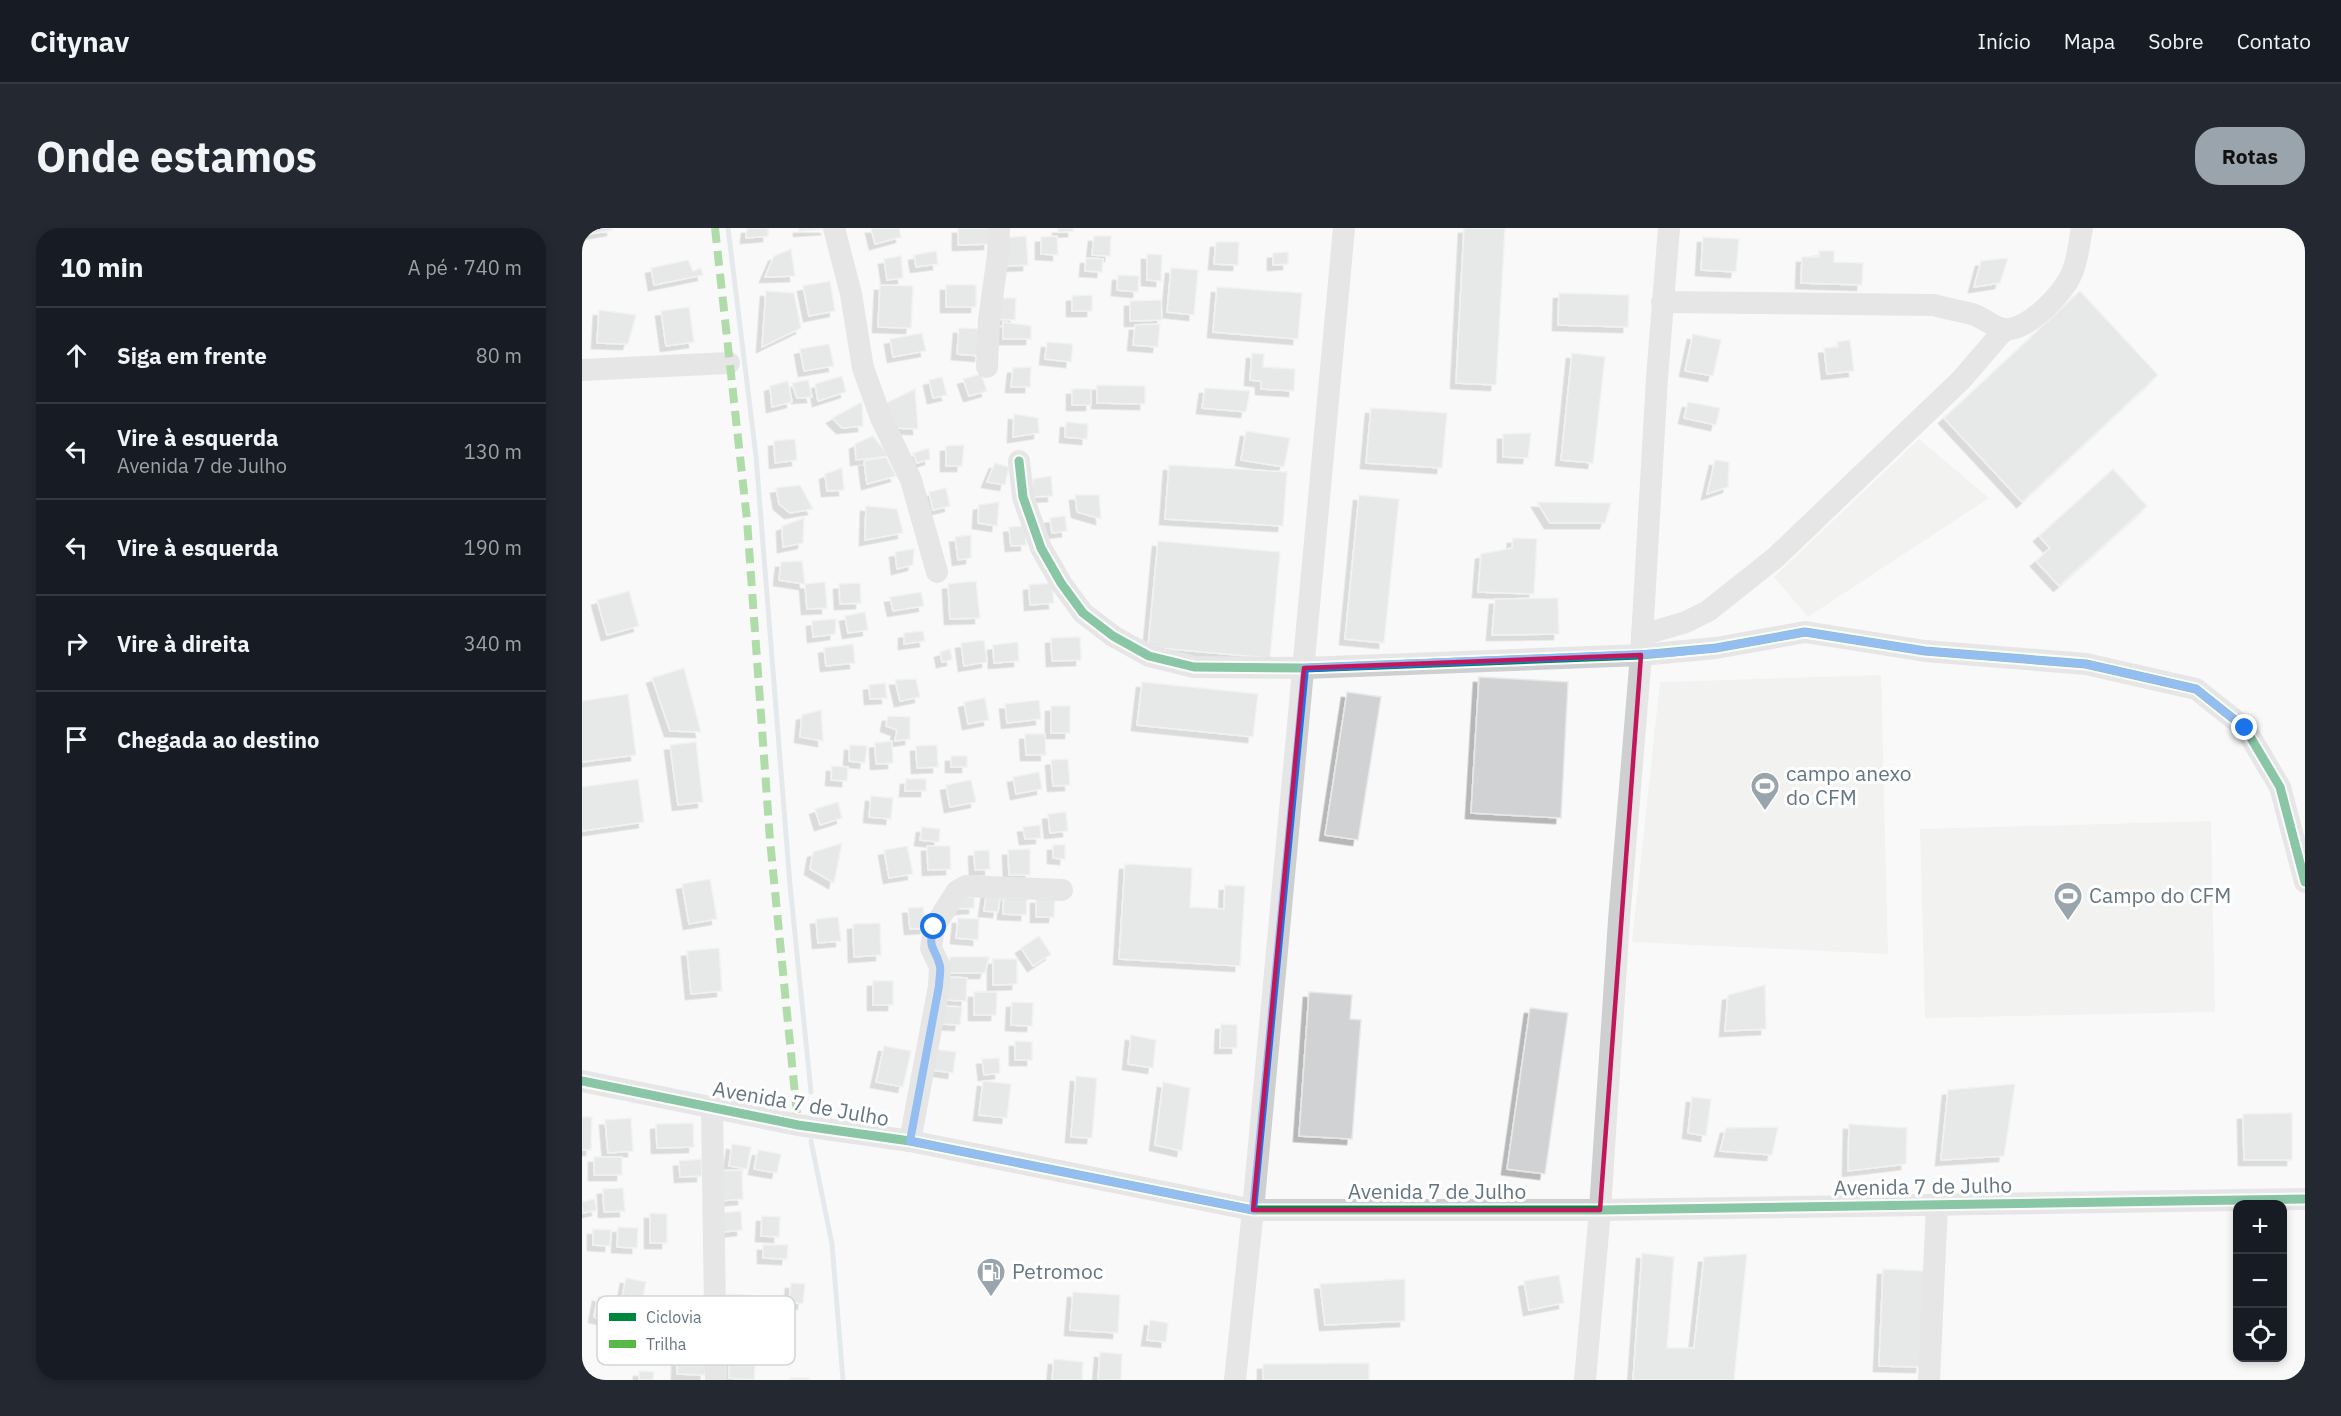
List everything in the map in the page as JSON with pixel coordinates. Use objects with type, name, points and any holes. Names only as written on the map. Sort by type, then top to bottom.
[{"type":"street","points":[[834,228],[850,294],[863,368],[881,418],[911,480],[937,572]]},
{"type":"street","points":[[987,367],[989,320],[998,255],[999,228]]},
{"type":"street","points":[[1235,1380],[1305,668],[1344,228]]},
{"type":"street","points":[[1585,1380],[1600,1210],[1619,920],[1642,645],[1662,302],[1669,228]]},
{"type":"street","points":[[1662,302],[1934,305],[1976,316],[1991,325],[2005,329],[2018,328],[2030,322],[2063,287],[2074,266],[2082,228]]},
{"type":"street","points":[[1642,645],[1708,611],[1775,558],[1961,380],[2005,329]]},
{"type":"street","points":[[582,370],[729,363]]},
{"type":"street","points":[[1019,461],[1023,496],[1041,548],[1061,583],[1083,613],[1113,636],[1149,656],[1194,668],[1305,668],[1642,645],[1716,648],[1805,632],[1925,651],[2086,664],[2196,689],[2245,728],[2280,787],[2305,882]]},
{"type":"street","points":[[910,1141],[939,986],[940,967],[931,948],[931,939],[939,918],[957,891],[966,886],[1062,890]]},
{"type":"street","name":"Avenida 7 de Julho","points":[[582,1082],[798,1125],[910,1141],[1253,1210],[1600,1210],[2305,1199]]},
{"type":"street","points":[[712,1108],[715,1296]]},
{"type":"street","points":[[1929,1380],[1937,1205]]},
{"type":"street","points":[[716,1365],[716,1380]]},
{"type":"highlighted area","points":[[1641,655],[1600,1210],[1253,1210],[1304,668]]},
{"type":"shaded area","points":[[1919,439],[1989,498],[1808,617],[1774,577]]},
{"type":"shaded area","name":"campo anexo do CFM","points":[[1881,675],[1888,954],[1632,942],[1660,682]]},
{"type":"shaded area","name":"Campo do CFM","points":[[2211,821],[2215,1012],[1925,1018],[1920,829]]},
{"type":"building","points":[[589,228],[612,228],[612,230],[590,234]]},
{"type":"building","points":[[747,228],[768,228],[768,236],[746,238]]},
{"type":"building","points":[[799,228],[825,228],[826,229],[799,231]]},
{"type":"building","points":[[871,228],[899,228],[901,237],[875,244]]},
{"type":"building","points":[[958,228],[989,228],[989,244],[958,245]]},
{"type":"building","points":[[1058,228],[1073,228],[1073,231],[1058,232]]},
{"type":"building","points":[[1464,228],[1505,228],[1496,385],[1456,383]]},
{"type":"building","points":[[1026,236],[1028,265],[1004,266],[1002,238]]},
{"type":"building","points":[[1057,236],[1058,255],[1041,254],[1041,237]]},
{"type":"building","points":[[1094,236],[1111,236],[1110,256],[1092,255]]},
{"type":"building","points":[[1703,237],[1739,239],[1736,272],[1701,270]]},
{"type":"building","points":[[1216,242],[1239,242],[1238,265],[1214,264]]},
{"type":"building","points":[[791,249],[795,276],[765,277],[774,256]]},
{"type":"building","points":[[936,251],[938,264],[916,267],[914,255]]},
{"type":"building","points":[[1819,251],[1834,251],[1834,262],[1863,263],[1862,285],[1801,283],[1802,257],[1819,257]]},
{"type":"building","points":[[1288,252],[1288,264],[1273,265],[1273,253]]},
{"type":"building","points":[[1147,254],[1162,255],[1161,281],[1147,280]]},
{"type":"building","points":[[901,256],[903,278],[887,280],[884,259]]},
{"type":"building","points":[[1086,258],[1103,259],[1102,272],[1085,271]]},
{"type":"building","points":[[2008,258],[2000,283],[1974,287],[1981,261]]},
{"type":"building","points":[[688,260],[693,271],[701,268],[703,275],[654,285],[651,268]]},
{"type":"building","points":[[1171,268],[1198,270],[1194,315],[1167,312]]},
{"type":"building","points":[[1118,275],[1139,276],[1138,292],[1117,290]]},
{"type":"building","points":[[830,281],[835,311],[809,316],[803,286]]},
{"type":"building","points":[[880,285],[913,286],[911,328],[878,327]]},
{"type":"building","points":[[946,285],[976,285],[976,307],[946,307]]},
{"type":"building","points":[[1217,287],[1302,293],[1298,339],[1213,332]]},
{"type":"building","points":[[766,291],[794,293],[801,328],[762,347]]},
{"type":"building","points":[[2080,291],[2158,375],[2022,502],[1944,418]]},
{"type":"building","points":[[1559,293],[1629,295],[1628,327],[1558,325]]},
{"type":"building","points":[[1092,295],[1092,311],[1072,311],[1072,296]]},
{"type":"building","points":[[994,298],[1016,298],[1015,320],[994,319]]},
{"type":"building","points":[[1161,300],[1162,320],[1130,321],[1130,301]]},
{"type":"building","points":[[689,307],[694,342],[666,346],[661,311]]},
{"type":"building","points":[[599,310],[636,315],[628,344],[597,343]]},
{"type":"building","points":[[1003,322],[1031,326],[1031,339],[1003,339]]},
{"type":"building","points":[[1160,324],[1158,347],[1133,345],[1135,325]]},
{"type":"building","points":[[959,328],[981,329],[980,356],[957,354]]},
{"type":"building","points":[[922,333],[926,351],[893,357],[890,339]]},
{"type":"building","points":[[1693,334],[1721,340],[1713,376],[1685,371]]},
{"type":"building","points":[[1850,340],[1854,371],[1827,374],[1824,348],[1838,347],[1837,342]]},
{"type":"building","points":[[1047,342],[1073,344],[1071,362],[1045,359]]},
{"type":"building","points":[[829,344],[834,366],[804,371],[800,349]]},
{"type":"building","points":[[1252,353],[1264,354],[1263,367],[1295,369],[1294,391],[1261,389],[1261,381],[1250,380]]},
{"type":"building","points":[[1572,353],[1605,357],[1593,463],[1561,460]]},
{"type":"building","points":[[1031,367],[1030,387],[1011,387],[1013,368]]},
{"type":"building","points":[[981,374],[987,391],[969,396],[963,379]]},
{"type":"building","points":[[842,376],[846,392],[818,401],[815,384]]},
{"type":"building","points":[[942,377],[947,395],[933,398],[929,380]]},
{"type":"building","points":[[808,380],[812,397],[797,398],[792,383]]},
{"type":"building","points":[[788,381],[792,402],[772,407],[770,386]]},
{"type":"building","points":[[1097,385],[1145,386],[1145,404],[1097,403]]},
{"type":"building","points":[[1205,388],[1250,391],[1246,412],[1202,408]]},
{"type":"building","points":[[915,389],[918,429],[894,428],[884,404]]},
{"type":"building","points":[[1072,389],[1091,389],[1091,405],[1072,405]]},
{"type":"building","points":[[862,402],[863,426],[842,428],[832,418]]},
{"type":"building","points":[[1688,402],[1720,408],[1716,425],[1684,418]]},
{"type":"building","points":[[1371,408],[1447,413],[1442,468],[1366,463]]},
{"type":"building","points":[[1014,414],[1038,418],[1039,433],[1013,437]]},
{"type":"building","points":[[1066,422],[1088,424],[1087,439],[1065,437]]},
{"type":"building","points":[[1246,431],[1290,438],[1284,467],[1241,460]]},
{"type":"building","points":[[1531,433],[1528,458],[1503,457],[1503,434]]},
{"type":"building","points":[[873,436],[889,456],[856,460],[855,444]]},
{"type":"building","points":[[795,439],[797,460],[775,463],[774,441]]},
{"type":"building","points":[[964,445],[962,466],[946,466],[946,446]]},
{"type":"building","points":[[929,448],[930,459],[917,463],[913,453]]},
{"type":"building","points":[[886,457],[896,476],[867,484],[864,461]]},
{"type":"building","points":[[1715,460],[1729,462],[1728,487],[1707,494]]},
{"type":"building","points":[[995,463],[1009,467],[1005,485],[987,482]]},
{"type":"building","points":[[1169,465],[1287,472],[1283,526],[1165,519]]},
{"type":"building","points":[[842,468],[844,490],[827,491],[825,474]]},
{"type":"building","points":[[2113,469],[2147,506],[2059,586],[2036,561],[2050,548],[2039,536]]},
{"type":"building","points":[[1051,476],[1053,496],[1032,497],[1033,479]]},
{"type":"building","points":[[800,485],[813,509],[790,513],[779,504],[776,488]]},
{"type":"building","points":[[946,488],[950,506],[933,510],[929,492]]},
{"type":"building","points":[[1075,495],[1099,495],[1101,519],[1077,512]]},
{"type":"building","points":[[1359,495],[1399,499],[1384,643],[1345,639]]},
{"type":"building","points":[[999,502],[997,526],[978,523],[979,505]]},
{"type":"building","points":[[1537,502],[1611,503],[1605,523],[1550,523]]},
{"type":"building","points":[[866,506],[897,509],[903,533],[865,540]]},
{"type":"building","points":[[1065,516],[1067,531],[1052,533],[1050,518]]},
{"type":"building","points":[[804,518],[803,543],[783,547],[782,526]]},
{"type":"building","points":[[1025,526],[1026,545],[1011,546],[1009,527]]},
{"type":"building","points":[[971,535],[971,558],[958,560],[955,537]]},
{"type":"building","points":[[1513,538],[1537,539],[1534,594],[1478,592],[1481,554],[1512,548]]},
{"type":"building","points":[[1158,541],[1280,552],[1270,658],[1148,647]]},
{"type":"building","points":[[914,549],[913,565],[897,569],[895,552]]},
{"type":"building","points":[[802,561],[805,584],[779,580],[781,562]]},
{"type":"building","points":[[976,581],[980,618],[950,619],[948,584]]},
{"type":"building","points":[[825,582],[827,608],[807,609],[805,584]]},
{"type":"building","points":[[860,583],[861,603],[840,604],[839,584]]},
{"type":"building","points":[[1052,583],[1054,603],[1030,605],[1029,585]]},
{"type":"building","points":[[629,591],[639,626],[607,635],[597,600]]},
{"type":"building","points":[[921,592],[924,606],[893,611],[890,597]]},
{"type":"building","points":[[1558,598],[1559,634],[1492,635],[1495,599]]},
{"type":"building","points":[[865,612],[868,630],[848,633],[845,616]]},
{"type":"building","points":[[836,619],[835,634],[813,637],[812,621]]},
{"type":"building","points":[[923,631],[925,641],[904,644],[904,633]]},
{"type":"building","points":[[1080,637],[1081,660],[1052,661],[1051,638]]},
{"type":"building","points":[[984,640],[987,662],[964,666],[961,643]]},
{"type":"building","points":[[1018,642],[1019,661],[994,663],[993,645]]},
{"type":"building","points":[[853,644],[855,663],[826,666],[824,648]]},
{"type":"building","points":[[950,649],[952,660],[942,662],[940,652]]},
{"type":"building","points":[[684,668],[701,732],[670,731],[652,678]]},
{"type":"building","points":[[1479,677],[1568,682],[1561,818],[1471,813]]},
{"type":"building","points":[[916,679],[920,697],[900,701],[895,680]]},
{"type":"building","points":[[1142,682],[1258,694],[1253,737],[1137,725]]},
{"type":"building","points":[[885,683],[887,698],[870,699],[869,685]]},
{"type":"building","points":[[1347,692],[1381,697],[1358,840],[1325,835]]},
{"type":"building","points":[[628,694],[636,755],[582,762],[582,701]]},
{"type":"building","points":[[985,698],[989,720],[968,724],[964,702]]},
{"type":"building","points":[[1039,700],[1041,719],[1007,723],[1005,704]]},
{"type":"building","points":[[1051,706],[1070,706],[1070,733],[1051,733]]},
{"type":"building","points":[[821,710],[823,741],[800,737],[802,715]]},
{"type":"building","points":[[888,716],[910,717],[910,739],[895,741],[897,730],[886,726]]},
{"type":"building","points":[[1025,734],[1045,734],[1046,755],[1026,755]]},
{"type":"building","points":[[892,741],[893,763],[876,764],[875,743]]},
{"type":"building","points":[[696,742],[703,802],[678,805],[670,745]]},
{"type":"building","points":[[850,745],[867,746],[865,763],[849,761]]},
{"type":"building","points":[[937,745],[938,767],[917,768],[916,746]]},
{"type":"building","points":[[951,756],[967,756],[967,767],[951,767]]},
{"type":"building","points":[[1068,759],[1070,785],[1053,786],[1051,760]]},
{"type":"building","points":[[832,766],[848,767],[847,781],[831,780]]},
{"type":"building","points":[[1039,772],[1042,789],[1016,794],[1013,777]]},
{"type":"building","points":[[638,779],[644,822],[582,831],[582,787]]},
{"type":"building","points":[[906,779],[926,779],[926,791],[905,791]]},
{"type":"building","points":[[971,780],[976,802],[950,807],[946,785]]},
{"type":"building","points":[[871,796],[893,798],[891,819],[869,817]]},
{"type":"building","points":[[838,802],[842,818],[820,825],[815,809]]},
{"type":"building","points":[[1066,812],[1068,831],[1050,833],[1048,814]]},
{"type":"building","points":[[1040,825],[1041,838],[1025,839],[1023,827]]},
{"type":"building","points":[[922,827],[940,829],[939,842],[920,840]]},
{"type":"building","points":[[842,843],[834,883],[810,869],[813,852]]},
{"type":"building","points":[[1053,845],[1065,845],[1065,859],[1053,858]]},
{"type":"building","points":[[907,846],[913,874],[889,878],[884,850]]},
{"type":"building","points":[[927,846],[950,846],[951,869],[928,870]]},
{"type":"building","points":[[1030,849],[1030,875],[1009,875],[1008,850]]},
{"type":"building","points":[[989,850],[990,869],[975,870],[974,851]]},
{"type":"building","points":[[1125,864],[1192,868],[1190,907],[1224,909],[1225,885],[1245,886],[1240,966],[1119,959]]},
{"type":"building","points":[[710,879],[717,919],[689,924],[682,884]]},
{"type":"building","points":[[987,890],[1001,890],[998,912],[984,911]]},
{"type":"building","points":[[1004,894],[1027,895],[1026,915],[1003,914]]},
{"type":"building","points":[[974,897],[974,908],[959,909],[959,898]]},
{"type":"building","points":[[1036,898],[1055,899],[1054,917],[1036,917]]},
{"type":"building","points":[[923,907],[926,928],[910,929],[908,908]]},
{"type":"building","points":[[838,917],[841,941],[818,943],[816,919]]},
{"type":"building","points":[[958,918],[979,919],[978,940],[956,938]]},
{"type":"building","points":[[880,923],[881,955],[854,957],[853,924]]},
{"type":"building","points":[[1039,936],[1051,954],[1033,966],[1021,948]]},
{"type":"building","points":[[719,948],[722,991],[691,994],[687,951]]},
{"type":"building","points":[[950,957],[989,957],[985,973],[947,973]]},
{"type":"building","points":[[993,959],[1017,959],[1017,984],[993,985]]},
{"type":"building","points":[[947,977],[967,978],[966,1001],[946,1000]]},
{"type":"building","points":[[873,981],[893,981],[893,1005],[873,1005]]},
{"type":"building","points":[[1765,985],[1766,1029],[1725,1031],[1728,995]]},
{"type":"building","points":[[974,992],[997,992],[996,1015],[974,1015]]},
{"type":"building","points":[[1309,992],[1352,995],[1350,1019],[1361,1020],[1352,1139],[1299,1136]]},
{"type":"building","points":[[1012,1002],[1033,1003],[1032,1026],[1011,1025]]},
{"type":"building","points":[[944,1006],[962,1007],[960,1025],[942,1024]]},
{"type":"building","points":[[1530,1008],[1568,1013],[1545,1174],[1507,1169]]},
{"type":"building","points":[[1221,1024],[1237,1025],[1237,1048],[1220,1048]]},
{"type":"building","points":[[1131,1035],[1156,1040],[1153,1068],[1128,1064]]},
{"type":"building","points":[[1015,1041],[1032,1042],[1032,1060],[1015,1060]]},
{"type":"building","points":[[884,1046],[911,1051],[903,1087],[876,1082]]},
{"type":"building","points":[[934,1049],[956,1052],[953,1073],[932,1070]]},
{"type":"building","points":[[999,1058],[1000,1073],[984,1075],[982,1059]]},
{"type":"building","points":[[1076,1076],[1097,1078],[1092,1138],[1071,1137]]},
{"type":"building","points":[[983,1081],[1011,1084],[1007,1118],[979,1115]]},
{"type":"building","points":[[1163,1082],[1190,1088],[1182,1151],[1155,1145]]},
{"type":"building","points":[[2015,1084],[2004,1156],[1941,1160],[1948,1090]]},
{"type":"building","points":[[1692,1097],[1711,1099],[1706,1136],[1688,1133]]},
{"type":"building","points":[[2292,1113],[2292,1160],[2244,1160],[2243,1114]]},
{"type":"building","points":[[582,1117],[592,1117],[591,1150],[582,1150]]},
{"type":"building","points":[[631,1118],[633,1151],[608,1153],[605,1120]]},
{"type":"building","points":[[693,1123],[694,1147],[657,1148],[656,1124]]},
{"type":"building","points":[[1849,1124],[1907,1128],[1906,1164],[1848,1171]]},
{"type":"building","points":[[1778,1127],[1772,1155],[1720,1151],[1726,1128]]},
{"type":"building","points":[[732,1144],[751,1147],[747,1169],[729,1166]]},
{"type":"building","points":[[758,1150],[781,1154],[777,1173],[754,1169]]},
{"type":"building","points":[[594,1157],[622,1157],[622,1175],[594,1175]]},
{"type":"building","points":[[701,1159],[702,1176],[680,1177],[679,1161]]},
{"type":"building","points":[[742,1170],[743,1199],[719,1201],[718,1171]]},
{"type":"building","points":[[623,1188],[625,1211],[604,1212],[603,1189]]},
{"type":"building","points":[[594,1199],[597,1210],[583,1213],[582,1202]]},
{"type":"building","points":[[741,1211],[742,1230],[723,1232],[721,1213]]},
{"type":"building","points":[[650,1213],[667,1214],[667,1243],[650,1243]]},
{"type":"building","points":[[762,1216],[780,1217],[779,1237],[761,1236]]},
{"type":"building","points":[[618,1227],[638,1228],[637,1248],[617,1247]]},
{"type":"building","points":[[593,1229],[611,1230],[610,1246],[593,1245]]},
{"type":"building","points":[[763,1245],[788,1245],[787,1259],[763,1258]]},
{"type":"building","points":[[1642,1253],[1674,1257],[1667,1348],[1694,1348],[1704,1257],[1747,1254],[1734,1380],[1633,1380]]},
{"type":"building","points":[[1883,1269],[1924,1271],[1921,1367],[1879,1366]]},
{"type":"building","points":[[1559,1275],[1564,1303],[1529,1310],[1524,1281]]},
{"type":"building","points":[[626,1278],[646,1282],[643,1296],[622,1296]]},
{"type":"building","points":[[1405,1279],[1405,1321],[1325,1325],[1320,1284]]},
{"type":"building","points":[[791,1283],[805,1284],[803,1304],[795,1303],[795,1296],[790,1296]]},
{"type":"building","points":[[1073,1292],[1120,1295],[1118,1333],[1070,1330]]},
{"type":"building","points":[[727,1294],[761,1296],[727,1296]]},
{"type":"building","points":[[597,1301],[597,1318],[594,1317]]},
{"type":"building","points":[[1150,1320],[1168,1323],[1166,1342],[1147,1340]]},
{"type":"building","points":[[1100,1352],[1122,1354],[1121,1380],[1098,1380]]},
{"type":"building","points":[[1054,1359],[1083,1362],[1082,1380],[1052,1380]]},
{"type":"building","points":[[1369,1363],[1369,1380],[1263,1380],[1263,1364]]},
{"type":"building","points":[[677,1365],[706,1365],[705,1375],[677,1374]]},
{"type":"building","points":[[729,1365],[755,1365],[754,1380],[729,1378]]},
{"type":"building","points":[[639,1371],[654,1372],[653,1380],[639,1380]]},
{"type":"building","points":[[790,1378],[809,1378],[809,1380],[790,1380]]},
{"type":"waterway","points":[[728,228],[756,456],[790,885],[811,1092]]},
{"type":"waterway","points":[[811,1141],[832,1244],[843,1380]]},
{"type":"marked path","points":[[715,228],[747,520],[770,840],[798,1125]]},
{"type":"cycle path","points":[[1019,461],[1023,497],[1041,548],[1061,583],[1083,613],[1113,636],[1149,656],[1194,667],[1304,668],[1641,655],[1716,648],[1805,632],[1925,651],[2086,664],[2196,689],[2245,728],[2280,787],[2305,882]]},
{"type":"cycle path","points":[[582,1081],[798,1125],[910,1141],[1253,1210],[1600,1210],[2305,1199]]},
{"type":"place","name":"campo anexo do CFM","points":[[1765,812]]},
{"type":"place","name":"Campo do CFM","points":[[2068,922]]},
{"type":"place","name":"Petromoc","points":[[991,1298]]},
{"type":"route","points":[[934,927],[931,948],[940,967],[939,986],[910,1141],[1253,1210],[1305,668],[1641,655],[1716,648],[1805,632],[1831,638],[1925,651],[2086,664],[2196,689],[2245,728]]}]
